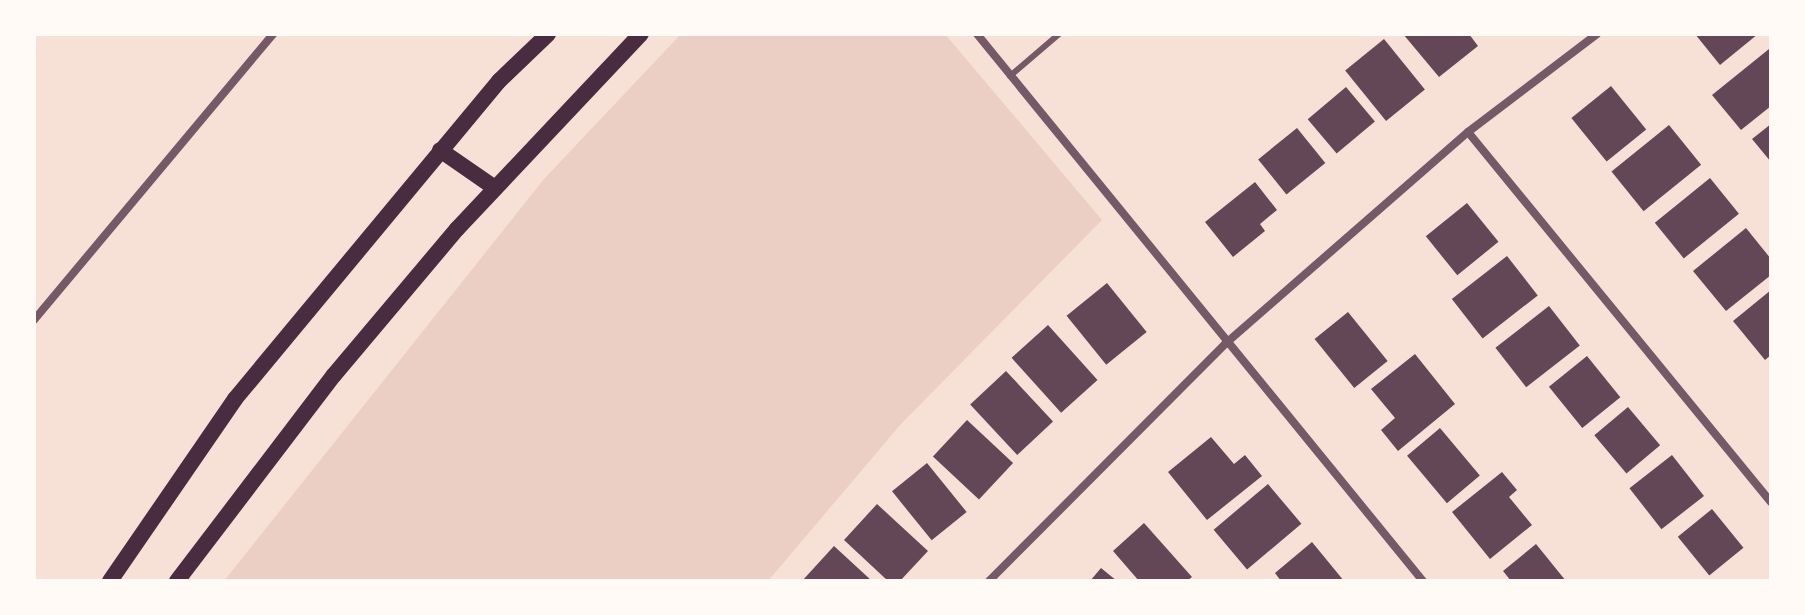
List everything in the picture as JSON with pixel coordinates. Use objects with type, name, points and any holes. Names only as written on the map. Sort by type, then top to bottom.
[{"type":"main road","points":[[110,581],[235,399],[440,150],[548,34]]},
{"type":"main road","points":[[177,581],[334,375],[495,188],[641,34]]},
{"type":"main road","points":[[440,150],[495,188]]},
{"type":"street","points":[[34,320],[273,34]]},
{"type":"street","points":[[977,34],[1225,344],[1423,581]]},
{"type":"street","points":[[989,581],[1225,344],[1468,132],[1597,34]]},
{"type":"street","points":[[1468,132],[1771,502]]},
{"type":"lane","points":[[1010,76],[1059,34]]},
{"type":"shaded area","points":[[681,34],[945,34],[1102,220],[901,424],[768,581],[224,581],[544,179]]},
{"type":"building","points":[[1403,34],[1469,34],[1478,46],[1439,77]]},
{"type":"building","points":[[1695,34],[1758,34],[1720,65]]},
{"type":"building","points":[[1384,39],[1425,90],[1386,121],[1345,70]]},
{"type":"building","points":[[1769,49],[1771,106],[1741,130],[1712,95]]},
{"type":"building","points":[[1611,86],[1646,130],[1607,162],[1571,118]]},
{"type":"building","points":[[1346,87],[1375,121],[1337,154],[1308,119]]},
{"type":"building","points":[[1771,124],[1771,162],[1752,139]]},
{"type":"building","points":[[1669,125],[1701,165],[1644,211],[1611,172]]},
{"type":"building","points":[[1297,128],[1325,163],[1286,194],[1258,159]]},
{"type":"building","points":[[1710,178],[1739,214],[1684,258],[1655,223]]},
{"type":"building","points":[[1255,182],[1277,210],[1260,224],[1265,231],[1233,257],[1205,222]]},
{"type":"building","points":[[1467,203],[1498,242],[1457,275],[1426,236]]},
{"type":"building","points":[[1746,228],[1771,259],[1771,275],[1726,311],[1693,271]]},
{"type":"building","points":[[1507,256],[1538,295],[1483,338],[1452,299]]},
{"type":"building","points":[[1107,283],[1147,332],[1106,365],[1067,316]]},
{"type":"building","points":[[1771,290],[1771,355],[1765,360],[1733,321]]},
{"type":"building","points":[[1549,306],[1580,345],[1526,387],[1495,348]]},
{"type":"building","points":[[1348,312],[1388,361],[1354,388],[1315,339]]},
{"type":"building","points":[[1048,325],[1098,380],[1061,413],[1012,358]]},
{"type":"building","points":[[1415,354],[1455,404],[1398,451],[1381,430],[1395,418],[1371,389]]},
{"type":"building","points":[[1587,356],[1620,397],[1582,428],[1549,387]]},
{"type":"building","points":[[1006,371],[1053,421],[1017,455],[970,404]]},
{"type":"building","points":[[1628,407],[1660,445],[1626,474],[1594,435]]},
{"type":"building","points":[[967,420],[1013,463],[979,500],[933,457]]},
{"type":"building","points":[[1440,428],[1480,475],[1447,503],[1407,456]]},
{"type":"building","points":[[1211,437],[1234,464],[1245,455],[1262,476],[1207,520],[1168,472]]},
{"type":"building","points":[[1672,455],[1704,496],[1661,529],[1629,488]]},
{"type":"building","points":[[927,463],[967,512],[932,540],[892,491]]},
{"type":"building","points":[[1502,472],[1517,490],[1509,497],[1532,525],[1490,559],[1452,512]]},
{"type":"building","points":[[1268,484],[1301,524],[1247,569],[1214,530]]},
{"type":"building","points":[[877,504],[928,551],[900,581],[888,581],[844,540]]},
{"type":"building","points":[[1712,509],[1743,548],[1709,576],[1678,537]]},
{"type":"building","points":[[1144,523],[1192,577],[1187,581],[1139,581],[1113,551]]},
{"type":"building","points":[[1312,542],[1344,581],[1281,581],[1275,573]]},
{"type":"building","points":[[1536,544],[1566,581],[1511,581],[1503,571]]},
{"type":"building","points":[[834,546],[872,581],[802,581]]},
{"type":"building","points":[[1101,568],[1117,581],[1090,581]]}]
